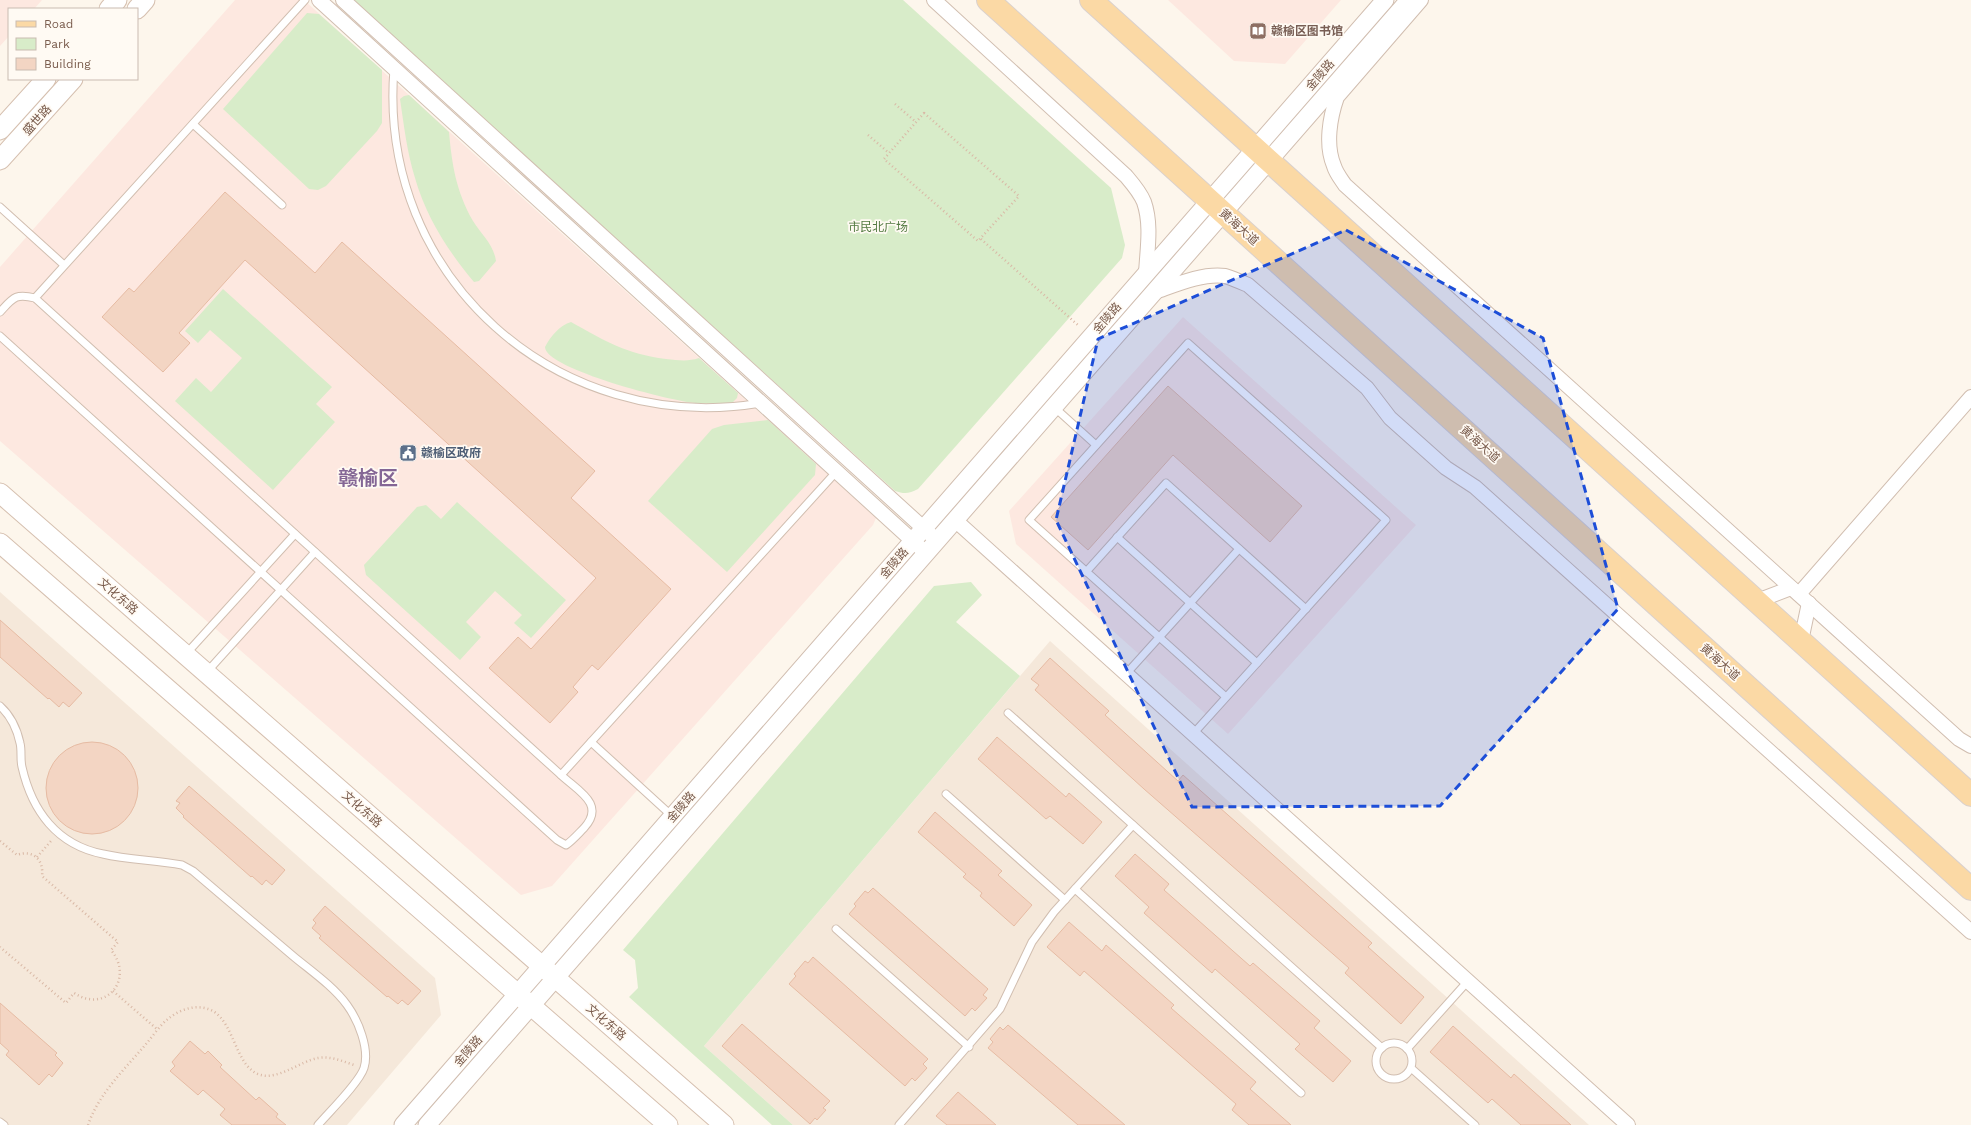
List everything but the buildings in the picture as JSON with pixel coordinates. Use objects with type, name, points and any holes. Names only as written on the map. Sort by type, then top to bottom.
[{"type":"main road","points":[[110,8],[117,0]]},
{"type":"main road","points":[[138,8],[145,0]]},
{"type":"main road","name":"黄海大道","points":[[988,0],[1971,888]]},
{"type":"main road","points":[[1091,0],[1971,795]]},
{"type":"main road","name":"盛世路","points":[[0,130],[45,80]]},
{"type":"main road","name":"盛世路","points":[[0,160],[72,80]]},
{"type":"main road","name":"文化东路","points":[[0,494],[724,1125]]},
{"type":"main road","points":[[0,543],[668,1125]]},
{"type":"street","points":[[319,0],[837,471],[932,547]]},
{"type":"street","points":[[343,0],[918,535]]},
{"type":"street","points":[[934,0],[1126,176],[1144,201],[1149,224],[1146,274]]},
{"type":"street","name":"金陵路","points":[[427,1125],[524,1000],[548,972],[932,547],[1155,292],[1217,207],[1262,155],[1385,0]]},
{"type":"street","name":"金陵路","points":[[1262,155],[1409,0]]},
{"type":"street","points":[[1421,0],[1337,97],[1331,114],[1330,141],[1333,165],[1345,185],[1959,739],[1971,746]]},
{"type":"street","name":"金陵路","points":[[548,972],[672,816],[1146,274],[1217,207]]},
{"type":"street","points":[[1155,292],[1193,280],[1212,276],[1225,276],[1248,285],[1367,388],[1390,418],[1446,468],[1475,487],[1971,932]]},
{"type":"street","points":[[1757,601],[1800,595],[1971,397]]},
{"type":"street","points":[[955,520],[1628,1125]]},
{"type":"street","points":[[1800,595],[1801,641]]},
{"type":"street","name":"金陵路","points":[[403,1125],[524,1000]]},
{"type":"lane","points":[[35,298],[305,0]]},
{"type":"lane","points":[[394,69],[393,110],[396,139],[404,179],[418,218],[443,266],[477,309],[496,328],[540,361],[570,377],[613,394],[658,404],[692,408],[718,408],[761,403]]},
{"type":"lane","points":[[192,124],[282,205]]},
{"type":"lane","points":[[0,207],[64,266]]},
{"type":"lane","points":[[0,312],[13,297],[23,295],[35,298],[589,800],[594,810],[592,820],[574,839],[566,845],[557,840],[0,336]]},
{"type":"lane","points":[[1193,734],[1226,698],[1386,520],[1188,342],[1029,520],[1226,698]]},
{"type":"lane","points":[[1054,407],[1096,445]]},
{"type":"lane","points":[[561,775],[837,471]]},
{"type":"lane","points":[[1086,572],[1166,483],[1306,609]]},
{"type":"lane","points":[[185,655],[295,534]]},
{"type":"lane","points":[[1117,537],[1257,663]]},
{"type":"lane","points":[[1126,674],[1239,549]]},
{"type":"lane","points":[[206,673],[315,552]]},
{"type":"lane","points":[[0,706],[11,720],[17,732],[20,744],[20,759],[26,787],[39,812],[58,832],[80,847],[103,854],[177,864],[193,871],[321,979],[347,1004],[356,1021],[361,1036],[365,1054],[364,1068],[357,1079],[318,1125]]},
{"type":"lane","points":[[1008,713],[1382,1048]]},
{"type":"lane","points":[[591,742],[672,816]]},
{"type":"lane","points":[[946,794],[1065,900]]},
{"type":"lane","points":[[899,1125],[969,1047],[1000,1009],[1032,942],[1065,900],[1133,825]]},
{"type":"lane","points":[[1075,889],[1301,1093]]},
{"type":"lane","points":[[836,929],[969,1047]]},
{"type":"lane","points":[[1408,1048],[1468,981]]},
{"type":"lane","points":[[1395,1043],[1408,1048],[1412,1062],[1411,1068],[1402,1077],[1394,1078],[1382,1073],[1376,1060],[1378,1053],[1382,1048],[1388,1044],[1395,1043]]},
{"type":"lane","points":[[1411,1068],[1475,1125]]},
{"type":"lane","points":[[0,1122],[4,1125]]},
{"type":"path","points":[[895,104],[916,122]]},
{"type":"path","points":[[924,113],[1019,196],[978,242],[884,159],[916,122],[924,113]]},
{"type":"path","points":[[868,135],[889,153]]},
{"type":"path","points":[[981,239],[1092,336]]},
{"type":"path","points":[[37,857],[58,832]]},
{"type":"path","points":[[0,840],[17,855],[27,853],[37,857],[41,863],[42,876],[118,942],[111,950],[118,961],[121,973],[119,982],[113,991],[101,998],[94,1000],[80,997],[74,993],[66,1003],[0,947]]},
{"type":"path","points":[[113,991],[158,1030]]},
{"type":"path","points":[[88,1125],[94,1108],[167,1019],[185,1009],[196,1007],[214,1011],[223,1021],[246,1064],[260,1075],[273,1075],[319,1058],[330,1057],[364,1068]]},
{"type":"highlighted area","points":[[1346,230],[1543,338],[1618,609],[1440,806],[1192,807],[1056,520],[1098,339]]},
{"type":"shaded area","points":[[0,0],[42,0],[35,8],[8,8],[8,37],[0,46]]},
{"type":"shaded area","name":"赣榆区政府","points":[[235,0],[304,0],[876,518],[873,525],[552,886],[521,895],[0,441],[0,267]]},
{"type":"shaded area","name":"赣榆区图书馆","points":[[1168,0],[1341,0],[1285,64],[1234,61]]},
{"type":"shaded area","points":[[1183,317],[1416,525],[1228,734],[1016,544],[1009,511]]},
{"type":"shaded area","points":[[0,592],[435,978],[441,1015],[347,1125],[0,1125]]},
{"type":"shaded area","points":[[1050,641],[1589,1125],[793,1125],[704,1046]]},
{"type":"green space","name":"市民北广场","points":[[352,0],[903,0],[1111,188],[1125,245],[1122,258],[918,489],[906,493],[895,491]]},
{"type":"green space","points":[[307,13],[319,14],[382,70],[382,123],[377,131],[326,186],[318,190],[309,189],[223,109]]},
{"type":"green space","points":[[409,95],[449,132],[453,167],[462,199],[473,221],[490,245],[495,255],[496,261],[479,281],[474,282],[455,258],[439,233],[425,206],[410,158],[400,99]]},
{"type":"green space","points":[[223,289],[332,387],[316,404],[335,422],[273,490],[175,401],[196,378],[211,392],[242,358],[210,330],[198,343],[185,331]]},
{"type":"green space","points":[[571,322],[605,341],[639,354],[679,360],[699,358],[738,393],[737,398],[732,403],[700,403],[683,401],[612,383],[566,365],[551,356],[545,347],[556,332]]},
{"type":"green space","points":[[768,420],[816,464],[815,475],[727,572],[648,501],[712,429],[724,425]]},
{"type":"green space","points":[[457,502],[566,600],[531,638],[514,623],[522,615],[495,591],[466,622],[481,637],[460,660],[366,575],[364,565],[417,507],[426,505],[441,519]]},
{"type":"green space","points":[[971,582],[982,595],[956,622],[1020,676],[704,1046],[793,1125],[772,1125],[629,997],[638,988],[635,960],[623,950],[934,586]]},
{"type":"place","name":"赣榆区图书馆","points":[[1258,31]]},
{"type":"place","name":"赣榆区政府","points":[[408,453]]},
{"type":"district","name":"赣榆区","points":[[368,478]]}]
